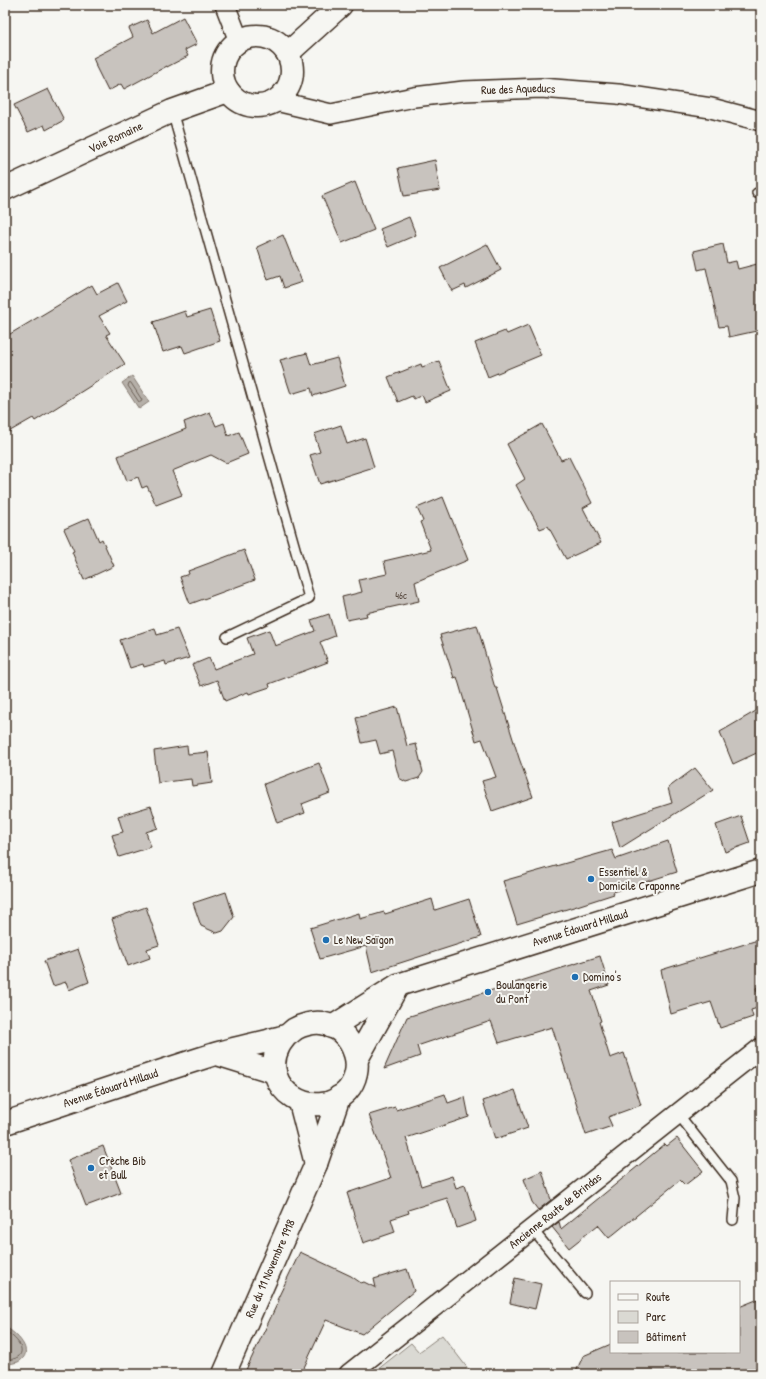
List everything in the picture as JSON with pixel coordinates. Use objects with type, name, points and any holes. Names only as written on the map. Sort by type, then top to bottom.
[{"type":"main road","points":[[288,53],[342,5]]},
{"type":"main road","points":[[249,36],[271,38],[281,44],[288,53],[292,62],[292,79],[283,95],[276,101],[266,105],[256,106],[245,104],[236,99],[228,91],[223,80],[222,69],[224,58],[230,48],[239,41],[249,36]]},
{"type":"main road","name":"Voie Romaine","points":[[5,189],[172,111],[228,91]]},
{"type":"main road","name":"Avenue Édouard Millaud","points":[[332,1027],[398,985],[761,871]]},
{"type":"main road","points":[[356,1059],[398,985]]},
{"type":"main road","points":[[320,1023],[332,1027],[344,1034],[352,1046],[356,1059],[356,1070],[353,1080],[348,1090],[327,1104],[314,1105],[300,1102],[289,1095],[280,1084],[275,1072],[275,1059],[279,1047],[286,1036],[296,1028],[308,1024],[320,1023]]},
{"type":"main road","name":"Avenue Édouard Millaud","points":[[5,1123],[217,1054],[286,1036]]},
{"type":"main road","points":[[217,1054],[275,1072]]},
{"type":"main road","name":"Rue du 11 Novembre 1918","points":[[224,1374],[316,1164],[339,1097]]},
{"type":"main road","points":[[300,1102],[316,1164]]},
{"type":"street","points":[[225,5],[239,41]]},
{"type":"street","name":"Rue des Aqueducs","points":[[276,101],[331,114],[414,97],[464,90],[540,88],[618,94],[711,108],[761,121]]},
{"type":"street","name":"Ancienne Route de Brindas","points":[[349,1374],[761,1048]]},
{"type":"lane","points":[[172,111],[309,598],[227,638]]},
{"type":"lane","points":[[678,1114],[731,1181],[735,1198],[733,1220]]},
{"type":"lane","points":[[532,1229],[585,1293]]},
{"type":"green space","points":[[442,1335],[472,1374],[372,1374],[411,1343],[419,1352]]},
{"type":"water","points":[[132,376],[149,402],[139,409],[122,383]]},
{"type":"water","points":[[5,1327],[19,1338],[25,1348],[25,1353],[23,1358],[18,1362],[5,1365]]},
{"type":"building","points":[[183,17],[197,44],[185,50],[188,56],[124,89],[121,84],[108,91],[93,58],[133,37],[129,28],[147,20],[153,33]]},
{"type":"building","points":[[48,89],[64,120],[46,130],[44,125],[28,132],[14,105]]},
{"type":"building","points":[[435,160],[440,190],[404,196],[398,168]]},
{"type":"building","points":[[355,182],[374,230],[342,243],[322,196]]},
{"type":"building","points":[[409,217],[416,235],[388,247],[380,229]]},
{"type":"building","points":[[283,235],[302,282],[284,288],[280,276],[268,280],[257,247]]},
{"type":"building","points":[[487,244],[501,270],[466,288],[465,285],[452,291],[440,268]]},
{"type":"building","points":[[723,244],[727,263],[736,261],[738,269],[761,263],[761,330],[729,337],[727,326],[719,327],[706,268],[698,270],[694,251]]},
{"type":"building","points":[[118,283],[127,301],[99,316],[110,333],[106,335],[125,364],[35,421],[33,418],[5,434],[5,337],[92,285],[97,294]]},
{"type":"building","points":[[210,310],[220,341],[185,353],[182,346],[163,352],[153,322],[185,311],[187,317]]},
{"type":"building","points":[[528,325],[541,355],[488,377],[475,343],[505,331],[507,334]]},
{"type":"building","points":[[307,353],[311,365],[337,358],[345,386],[313,396],[311,388],[291,394],[280,360]]},
{"type":"building","points":[[439,361],[451,391],[425,402],[422,395],[414,399],[412,396],[398,402],[388,377],[421,364],[422,367]]},
{"type":"building","points":[[210,412],[216,426],[224,423],[228,436],[239,432],[248,454],[226,463],[211,455],[172,471],[182,495],[156,505],[147,486],[142,488],[138,477],[127,481],[118,456],[186,429],[184,422]]},
{"type":"building","points":[[542,424],[561,460],[569,457],[592,503],[583,508],[601,543],[566,559],[548,526],[540,529],[516,485],[525,479],[507,444]]},
{"type":"building","points":[[341,425],[347,444],[365,438],[374,467],[320,484],[310,455],[320,452],[314,434]]},
{"type":"building","points":[[443,497],[468,560],[415,582],[419,601],[366,613],[367,616],[347,620],[342,597],[362,592],[359,580],[387,574],[384,561],[431,550],[420,522],[423,521],[417,508]]},
{"type":"building","points":[[89,518],[99,541],[102,539],[114,566],[84,580],[72,552],[74,551],[64,529]]},
{"type":"building","points":[[244,550],[255,580],[190,604],[180,577],[189,574],[188,571]]},
{"type":"building","points":[[329,614],[335,636],[320,642],[328,662],[269,684],[270,687],[249,694],[248,692],[225,701],[217,680],[201,686],[192,665],[209,658],[214,669],[253,654],[247,638],[269,630],[275,646],[315,631],[311,620]]},
{"type":"building","points":[[477,625],[495,688],[497,688],[533,797],[492,811],[482,781],[496,777],[482,739],[476,741],[457,677],[454,678],[440,635]]},
{"type":"building","points":[[155,628],[157,635],[177,629],[189,658],[166,665],[165,661],[144,667],[143,664],[130,668],[120,640]]},
{"type":"building","points":[[397,707],[407,746],[416,744],[423,772],[419,778],[406,782],[399,778],[392,751],[380,754],[376,740],[362,743],[356,718]]},
{"type":"building","points":[[761,708],[761,751],[733,764],[720,732]]},
{"type":"building","points":[[187,746],[188,754],[208,752],[212,783],[192,786],[191,779],[158,783],[154,751]]},
{"type":"building","points":[[319,763],[330,793],[302,804],[305,813],[277,823],[264,784]]},
{"type":"building","points":[[695,768],[713,790],[620,848],[612,822],[672,803],[668,788]]},
{"type":"building","points":[[151,806],[158,828],[146,832],[151,847],[119,857],[112,835],[123,832],[118,816]]},
{"type":"building","points":[[741,816],[750,843],[725,852],[716,825]]},
{"type":"building","points":[[668,841],[677,872],[613,892],[614,894],[517,924],[503,881],[612,850],[616,859]]},
{"type":"building","points":[[226,892],[234,917],[223,931],[217,933],[201,926],[193,903]]},
{"type":"building","points":[[432,899],[435,910],[469,899],[481,937],[372,972],[366,946],[320,959],[310,928],[359,913],[360,919],[384,912],[385,914]]},
{"type":"building","points":[[146,907],[159,945],[147,949],[150,958],[128,966],[112,919]]},
{"type":"building","points":[[761,939],[761,986],[756,988],[761,1007],[751,1010],[753,1017],[720,1028],[711,1002],[671,1014],[661,970]]},
{"type":"building","points":[[78,949],[89,982],[69,990],[66,982],[53,986],[44,961]]},
{"type":"building","points":[[600,956],[609,985],[591,991],[601,1021],[599,1022],[610,1058],[624,1053],[641,1105],[608,1117],[612,1126],[586,1135],[552,1027],[499,1043],[491,1021],[417,1046],[420,1056],[384,1069],[407,1017]]},
{"type":"building","points":[[515,1090],[528,1128],[495,1139],[483,1101]]},
{"type":"building","points":[[445,1094],[448,1103],[465,1097],[469,1117],[406,1138],[421,1186],[452,1176],[456,1188],[465,1185],[476,1221],[457,1228],[447,1198],[408,1210],[409,1213],[391,1219],[395,1232],[363,1243],[347,1193],[391,1178],[369,1115],[395,1107],[396,1110]]},
{"type":"building","points":[[677,1138],[703,1171],[685,1185],[680,1180],[609,1238],[598,1225],[569,1248],[552,1227],[559,1222],[561,1229],[665,1144],[667,1146]]},
{"type":"building","name":"Crèche Bib et Bull","points":[[103,1146],[121,1193],[86,1206],[68,1160]]},
{"type":"building","points":[[542,1171],[551,1200],[538,1210],[532,1202],[524,1179]]},
{"type":"building","points":[[300,1252],[351,1276],[361,1283],[364,1282],[376,1288],[374,1279],[407,1269],[414,1291],[362,1334],[326,1320],[301,1374],[244,1374],[279,1300],[277,1300]]},
{"type":"building","points":[[515,1278],[541,1284],[535,1309],[510,1303]]},
{"type":"building","points":[[761,1298],[761,1374],[575,1374],[583,1356],[610,1344],[610,1353],[740,1353],[740,1307]]},
{"type":"place","name":"Essentiel & Domicile Craponne","points":[[591,879]]},
{"type":"place","name":"Le New Saïgon","points":[[326,940]]},
{"type":"place","name":"Domino's","points":[[575,977]]},
{"type":"place","name":"Boulangerie du Pont","points":[[488,992]]},
{"type":"place","name":"Crèche Bib et Bull","points":[[91,1168]]}]
